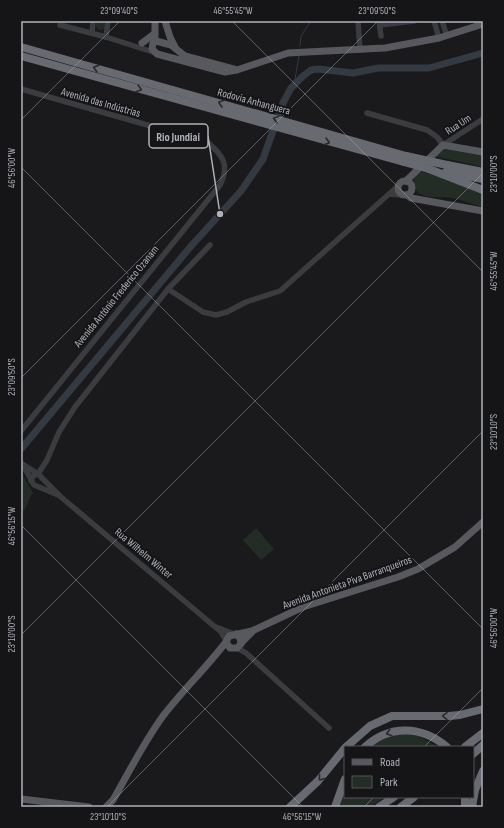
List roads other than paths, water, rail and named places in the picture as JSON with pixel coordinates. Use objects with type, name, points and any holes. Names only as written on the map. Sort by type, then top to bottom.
[{"type":"highway","name":"Rodovia Anhanguera","points":[[21,47],[257,118]]},
{"type":"highway","name":"Rodovia Anhanguera","points":[[21,56],[291,127],[405,159],[429,168],[483,179]]},
{"type":"highway","name":"Rodovia Anhanguera","points":[[405,159],[483,172]]},
{"type":"highway","points":[[429,168],[483,190]]},
{"type":"highway","points":[[347,746],[370,726],[392,716],[449,716],[483,709]]},
{"type":"highway","points":[[366,746],[381,736],[398,730],[420,732],[446,746]]},
{"type":"highway","points":[[466,746],[483,733]]},
{"type":"highway","points":[[474,753],[483,745]]},
{"type":"highway","points":[[290,807],[309,792],[344,749]]},
{"type":"highway","points":[[474,796],[483,771]]},
{"type":"highway","points":[[335,807],[344,782]]},
{"type":"highway","points":[[379,807],[392,798]]},
{"type":"highway","points":[[401,807],[413,798]]},
{"type":"main road","points":[[155,21],[152,48],[157,54],[237,70],[299,52],[384,48],[443,37],[483,24]]},
{"type":"main road","points":[[165,21],[170,38],[177,49]]},
{"type":"main road","points":[[142,43],[154,39],[164,41],[185,56],[199,63]]},
{"type":"main road","points":[[170,57],[177,49]]},
{"type":"main road","points":[[408,189],[414,173],[443,145],[483,152]]},
{"type":"main road","points":[[398,186],[400,183],[425,200],[483,211]]},
{"type":"main road","name":"Avenida Antonieta Piva Barranqueiros","points":[[254,630],[303,607],[398,577],[418,569],[455,547],[483,522]]},
{"type":"main road","points":[[107,807],[113,800],[162,718],[190,683],[215,657],[226,642],[228,636],[254,630]]},
{"type":"main road","points":[[215,657],[238,646],[254,630]]},
{"type":"main road","points":[[235,634],[240,638],[238,646]]},
{"type":"main road","points":[[226,642],[228,647],[238,646]]},
{"type":"main road","points":[[21,799],[89,807]]},
{"type":"street","points":[[106,37],[108,21]]},
{"type":"street","points":[[358,21],[360,49]]},
{"type":"street","points":[[381,36],[380,23],[414,21]]},
{"type":"street","points":[[434,21],[443,37]]},
{"type":"street","points":[[442,21],[443,37]]},
{"type":"street","points":[[92,22],[92,33]]},
{"type":"street","points":[[60,25],[106,37],[157,54]]},
{"type":"street","points":[[126,44],[142,43]]},
{"type":"street","name":"Avenida das Indústrias","points":[[21,89],[207,142],[224,160],[226,174]]},
{"type":"street","points":[[367,113],[427,130],[437,137],[443,145]]},
{"type":"street","name":"Rua Um","points":[[443,145],[483,119]]},
{"type":"street","name":"Avenida Antônio Frederico Ozanam","points":[[21,431],[220,185],[226,174]]},
{"type":"street","points":[[168,289],[203,312],[216,315],[227,312],[246,302],[280,291],[398,186]]},
{"type":"street","points":[[388,194],[408,189]]},
{"type":"street","points":[[31,481],[33,476],[38,474],[47,460],[59,432],[75,407],[168,289],[210,245]]},
{"type":"street","points":[[22,463],[38,474],[61,497]]},
{"type":"street","points":[[22,463],[31,481],[38,488],[61,497]]},
{"type":"street","points":[[38,488],[44,480]]},
{"type":"street","name":"Rua Wilhelm Winter","points":[[61,497],[221,632],[226,642]]},
{"type":"street","name":"Rua Wilhelm Winter","points":[[214,626],[235,634]]},
{"type":"street","points":[[238,646],[329,728]]},
{"type":"waterway","points":[[300,46],[301,36],[311,21]]},
{"type":"waterway","points":[[21,449],[192,245],[241,191],[263,159],[283,103],[291,88],[302,77],[311,70],[318,69],[353,73],[378,68],[429,68],[483,53]]},
{"type":"waterway","points":[[291,88],[295,79],[299,56]]},
{"type":"place","name":"Rio Jundiaí","points":[[220,214]]}]
